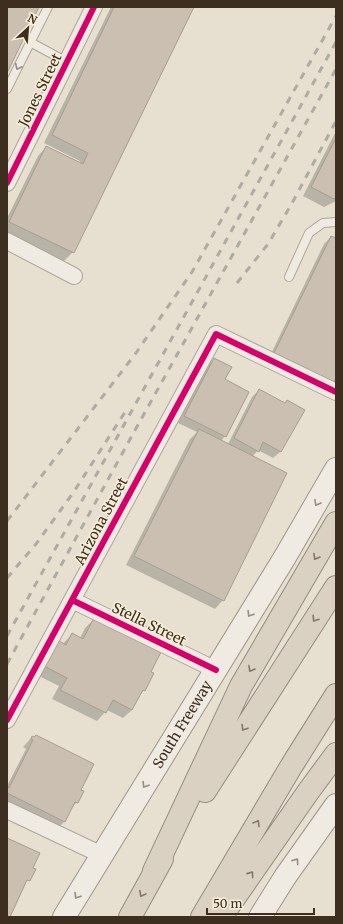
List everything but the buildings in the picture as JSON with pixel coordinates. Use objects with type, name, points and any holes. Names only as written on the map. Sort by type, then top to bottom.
[{"type":"highway","points":[[130,917],[154,871],[241,686],[336,523]]},
{"type":"highway","points":[[154,871],[277,676],[336,586]]},
{"type":"highway","points":[[202,917],[292,765],[336,695]]},
{"type":"highway","points":[[292,765],[336,703]]},
{"type":"highway","points":[[221,917],[336,754]]},
{"type":"main road","name":"South Freeway","points":[[64,917],[281,564],[336,469]]},
{"type":"main road","points":[[260,917],[285,877],[336,805]]},
{"type":"street","name":"Jones Street","points":[[7,183],[94,7]]},
{"type":"street","points":[[7,241],[74,276]]},
{"type":"street","name":"Arizona Street","points":[[7,720],[216,334],[336,392]]},
{"type":"street","name":"Stella Street","points":[[72,600],[216,670]]},
{"type":"street","points":[[7,810],[102,855]]},
{"type":"lane","points":[[7,88],[48,7]]},
{"type":"lane","points":[[30,42],[67,62]]},
{"type":"lane","points":[[289,277],[309,233],[323,223],[336,222]]},
{"type":"railway","points":[[7,521],[136,353],[192,272],[336,16]]},
{"type":"railway","points":[[7,636],[336,42]]},
{"type":"railway","points":[[7,664],[336,69]]},
{"type":"railway","points":[[237,283],[268,244],[291,205],[336,121]]},
{"type":"railway","points":[[7,578],[36,544],[73,493],[127,409]]},
{"type":"cycle path","points":[[7,183],[94,7]]},
{"type":"cycle path","points":[[7,720],[216,334],[336,392]]},
{"type":"cycle path","points":[[72,600],[216,670]]}]
